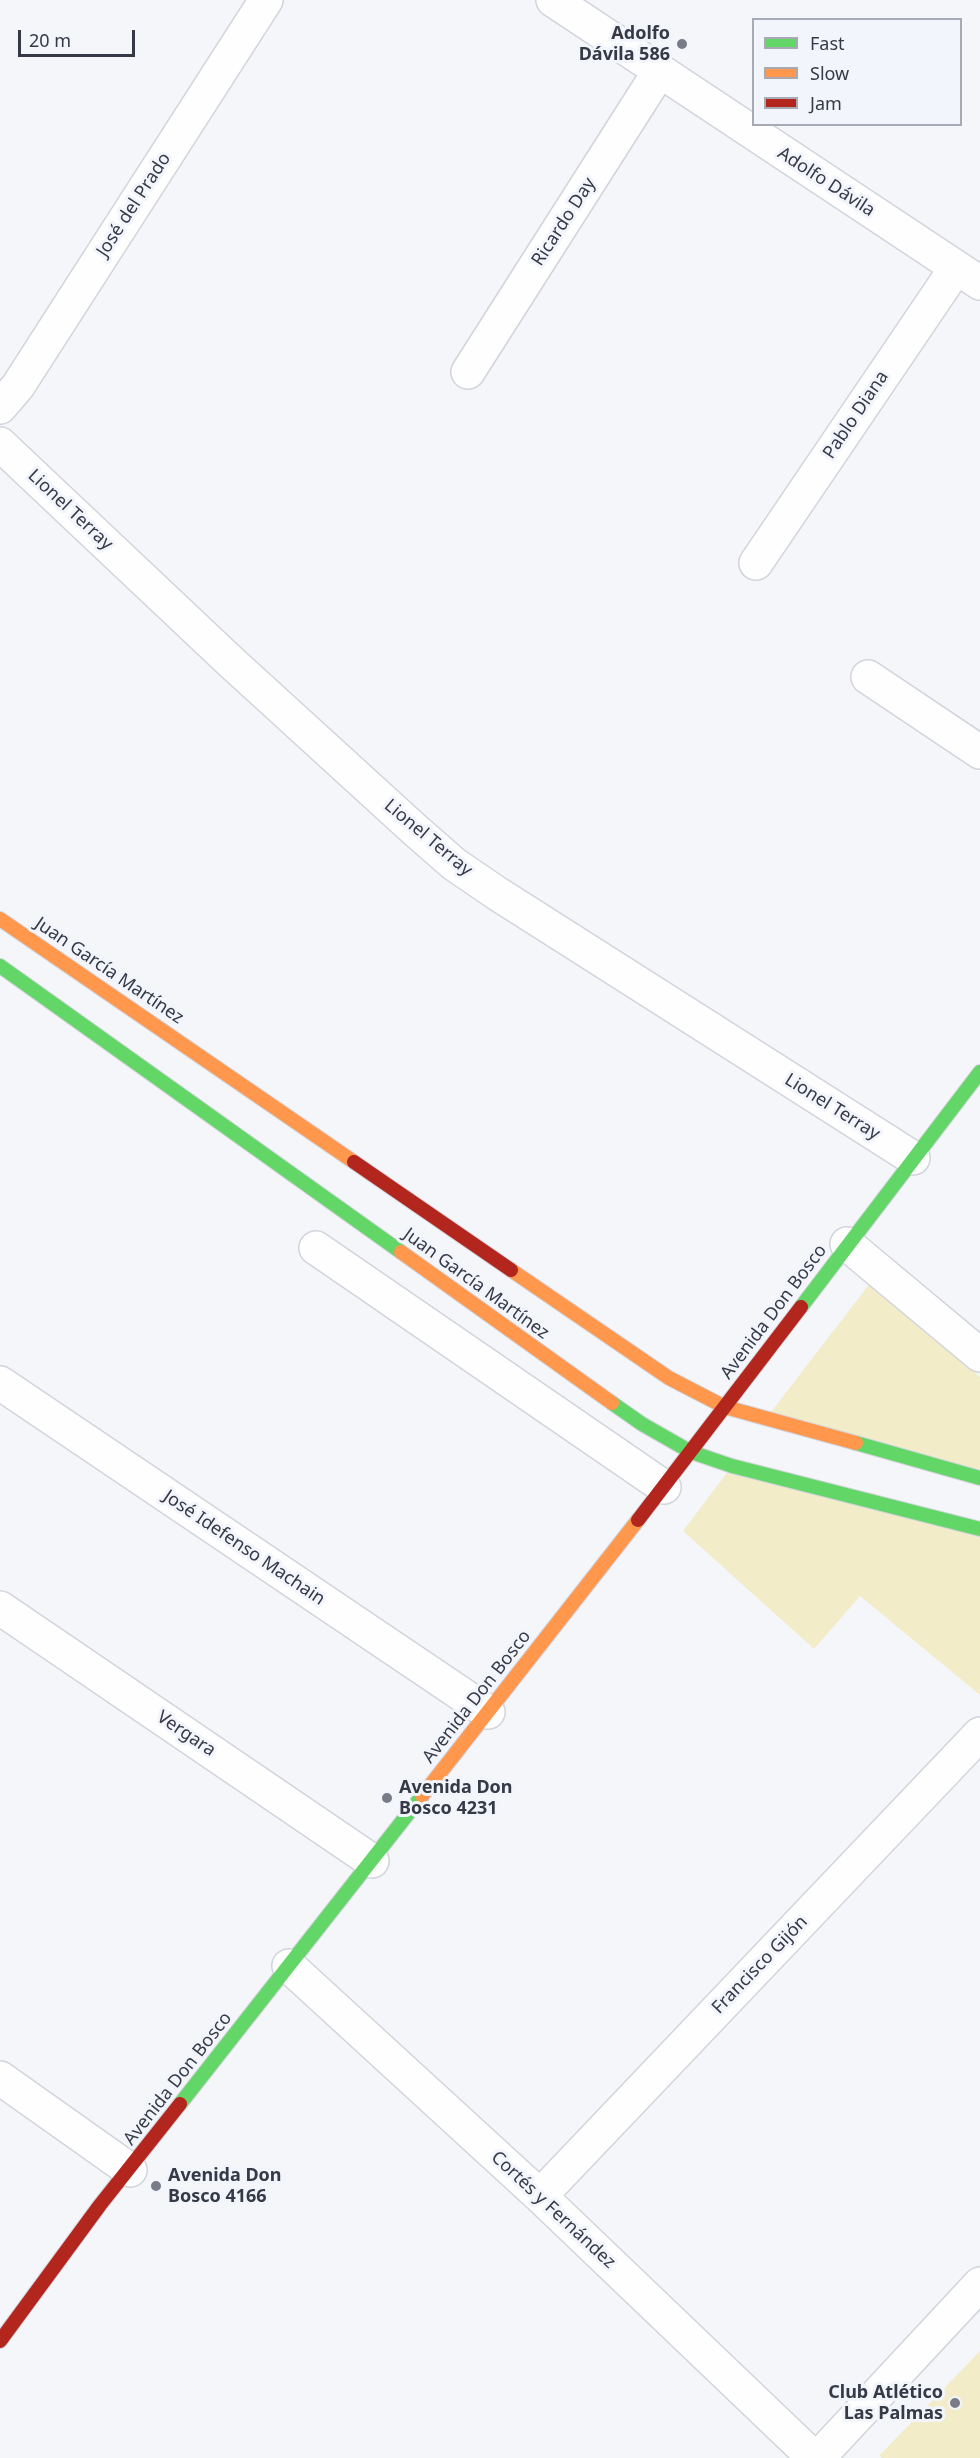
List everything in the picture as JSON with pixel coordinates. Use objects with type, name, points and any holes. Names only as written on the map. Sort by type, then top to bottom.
[{"type":"main road","name":"Juan García Martínez","points":[[0,918],[669,1378],[724,1407],[980,1478]]},
{"type":"main road","name":"Juan García Martínez","points":[[0,966],[642,1424],[691,1452],[732,1466],[980,1529]]},
{"type":"main road","name":"Avenida Don Bosco","points":[[0,2341],[100,2205],[130,2170],[691,1452],[980,1072]]},
{"type":"street","name":"José del Prado","points":[[0,407],[18,386],[266,0]]},
{"type":"street","name":"Adolfo Dávila","points":[[553,0],[968,276]]},
{"type":"street","name":"Ricardo Day","points":[[468,372],[659,72]]},
{"type":"street","name":"Pablo Diana","points":[[756,563],[968,276]]},
{"type":"street","name":"Lionel Terray","points":[[0,444],[231,662],[454,864],[913,1158]]},
{"type":"street","points":[[868,677],[980,752]]},
{"type":"street","points":[[848,1245],[980,1355]]},
{"type":"street","points":[[316,1248],[664,1486]]},
{"type":"street","name":"José Idefenso Machain","points":[[0,1383],[488,1712]]},
{"type":"street","name":"Vergara","points":[[0,1608],[372,1861]]},
{"type":"street","name":"Francisco Gijón","points":[[540,2196],[980,1734]]},
{"type":"street","name":"Cortés y Fernández","points":[[289,1966],[540,2196],[816,2458]]},
{"type":"street","points":[[0,2078],[130,2170]]},
{"type":"street","points":[[816,2458],[980,2284]]},
{"type":"shaded area","points":[[871,1282],[980,1377],[980,1470],[768,1416]]},
{"type":"shaded area","points":[[732,1466],[980,1523],[980,1695],[860,1596],[814,1649],[683,1531]]},
{"type":"shaded area","name":"Club Atlético Las Palmas","points":[[980,2351],[980,2458],[882,2458],[879,2456]]},
{"type":"traffic: fast","points":[[0,966],[401,1252]]},
{"type":"traffic: fast","points":[[801,1307],[980,1072]]},
{"type":"traffic: fast","points":[[612,1403],[642,1424],[691,1452],[732,1466],[980,1529]]},
{"type":"traffic: fast","points":[[856,1443],[980,1478]]},
{"type":"traffic: fast","points":[[180,2104],[422,1796]]},
{"type":"traffic: slow","points":[[0,919],[354,1162]]},
{"type":"traffic: slow","points":[[401,1252],[612,1403]]},
{"type":"traffic: slow","points":[[511,1270],[669,1378],[725,1407],[856,1443]]},
{"type":"traffic: slow","points":[[422,1796],[638,1520]]},
{"type":"traffic: jam","points":[[354,1162],[511,1270]]},
{"type":"traffic: jam","points":[[638,1520],[801,1307]]},
{"type":"traffic: jam","points":[[0,2341],[100,2205],[180,2104]]},
{"type":"place","name":"Adolfo Dávila 586","points":[[682,44]]},
{"type":"place","name":"Avenida Don Bosco 4231","points":[[387,1798]]},
{"type":"place","name":"Avenida Don Bosco 4166","points":[[156,2186]]},
{"type":"place","name":"Club Atlético Las Palmas","points":[[955,2403]]}]
